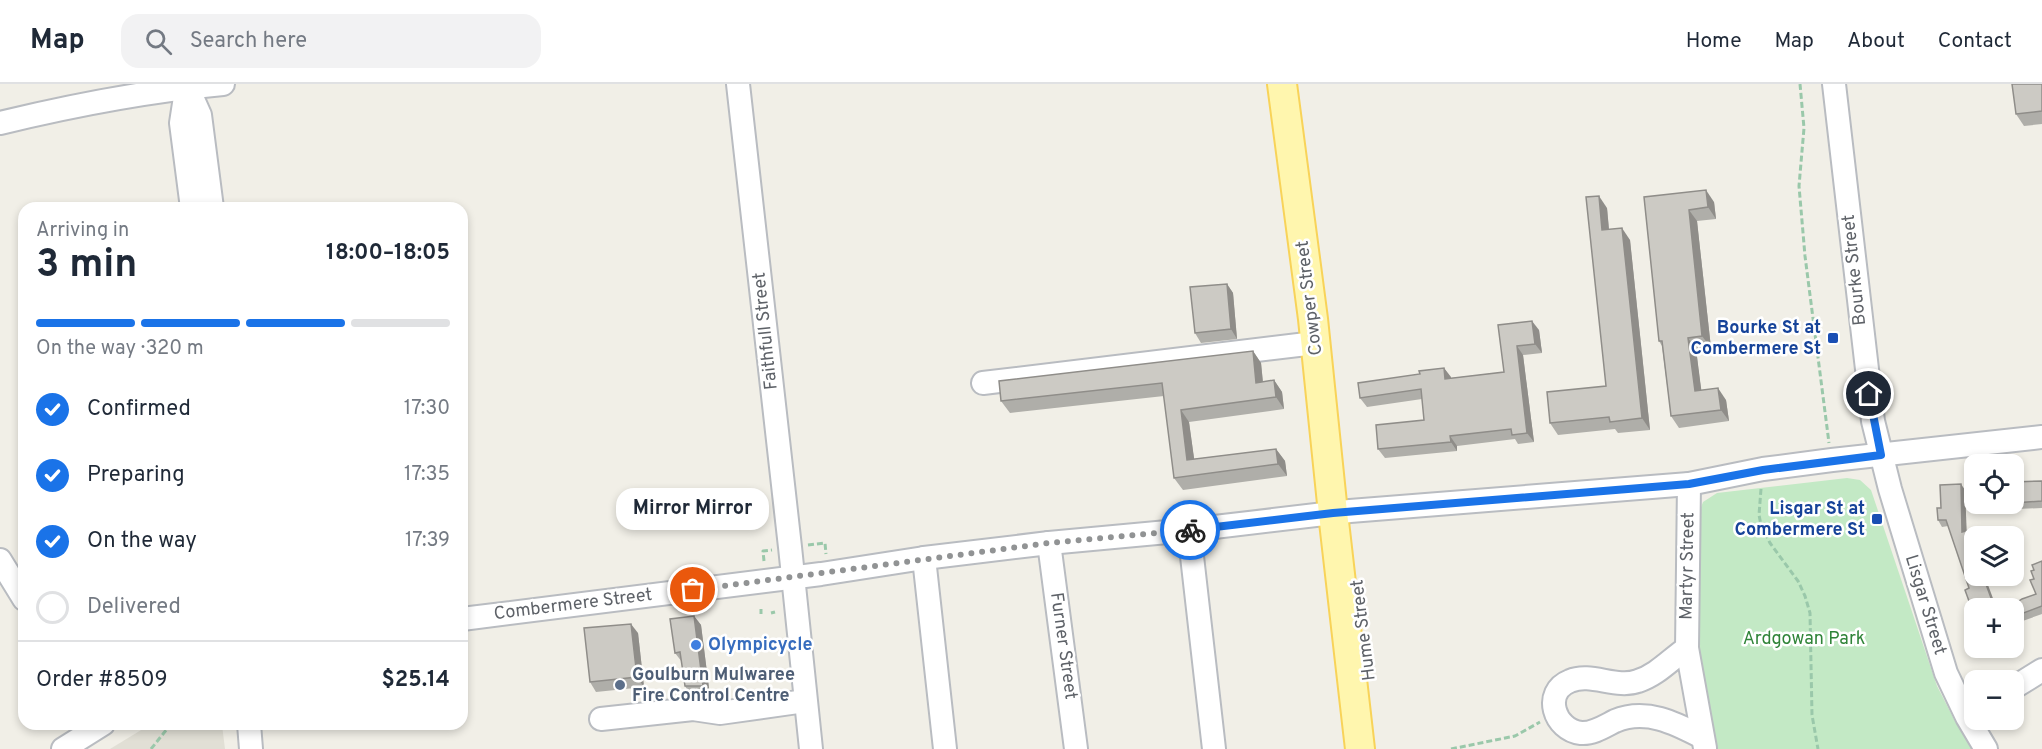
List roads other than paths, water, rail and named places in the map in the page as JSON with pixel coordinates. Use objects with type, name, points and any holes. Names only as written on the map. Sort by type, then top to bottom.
[{"type":"main road","name":"Cowper Street","points":[[1282,84],[1315,343],[1341,512]]},
{"type":"main road","name":"Cowper Street","points":[[1301,84],[1306,138],[1333,323],[1341,512]]},
{"type":"main road","name":"Hume Street","points":[[1341,512],[1360,749]]},
{"type":"main road","name":"Hume Street","points":[[1341,512],[1378,749]]},
{"type":"street","points":[[0,123],[73,105],[188,86],[223,84]]},
{"type":"street","name":"Faithfull Street","points":[[738,84],[811,749]]},
{"type":"street","name":"Bourke Street","points":[[1834,84],[1869,394],[1881,455]]},
{"type":"street","points":[[188,86],[181,123],[191,202]]},
{"type":"street","points":[[188,86],[200,115],[211,202]]},
{"type":"street","points":[[983,383],[1315,343]]},
{"type":"street","name":"Combermere Street","points":[[468,618],[1049,543],[1189,530],[1341,512],[1689,484],[1832,460],[2042,437]]},
{"type":"street","name":"Lisgar Street","points":[[1881,455],[1946,673],[1964,704]]},
{"type":"street","name":"Martyr Street","points":[[1689,484],[1687,648],[1704,743]]},
{"type":"street","points":[[1189,530],[1214,749]]},
{"type":"street","name":"Furner Street","points":[[1049,543],[1076,749]]},
{"type":"street","points":[[924,558],[945,749]]},
{"type":"street","points":[[0,560],[18,589]]},
{"type":"street","name":"Martyr Street","points":[[1687,648],[1651,676],[1636,682],[1620,683],[1577,678],[1567,681],[1558,689],[1554,700],[1555,714],[1567,728],[1581,733],[1638,715],[1667,720],[1704,743]]},
{"type":"street","points":[[2024,681],[2042,670]]},
{"type":"street","points":[[601,719],[693,709],[720,712],[805,701]]},
{"type":"street","points":[[63,749],[94,730]]},
{"type":"street","points":[[249,730],[251,749]]},
{"type":"street","name":"Lisgar Street","points":[[1977,730],[1986,749]]},
{"type":"place","name":"Bourke St at Combermere St","points":[[1833,338]]},
{"type":"place","name":"Lisgar St at Combermere St","points":[[1877,519]]},
{"type":"place","name":"Mirror Mirror","points":[[693,590]]},
{"type":"place","name":"Olympicycle","points":[[696,645]]},
{"type":"place","name":"Goulburn Mulwaree Fire Control Centre","points":[[620,685]]},
{"type":"park label","name":"Ardgowan Park","points":[[1804,639]]}]
